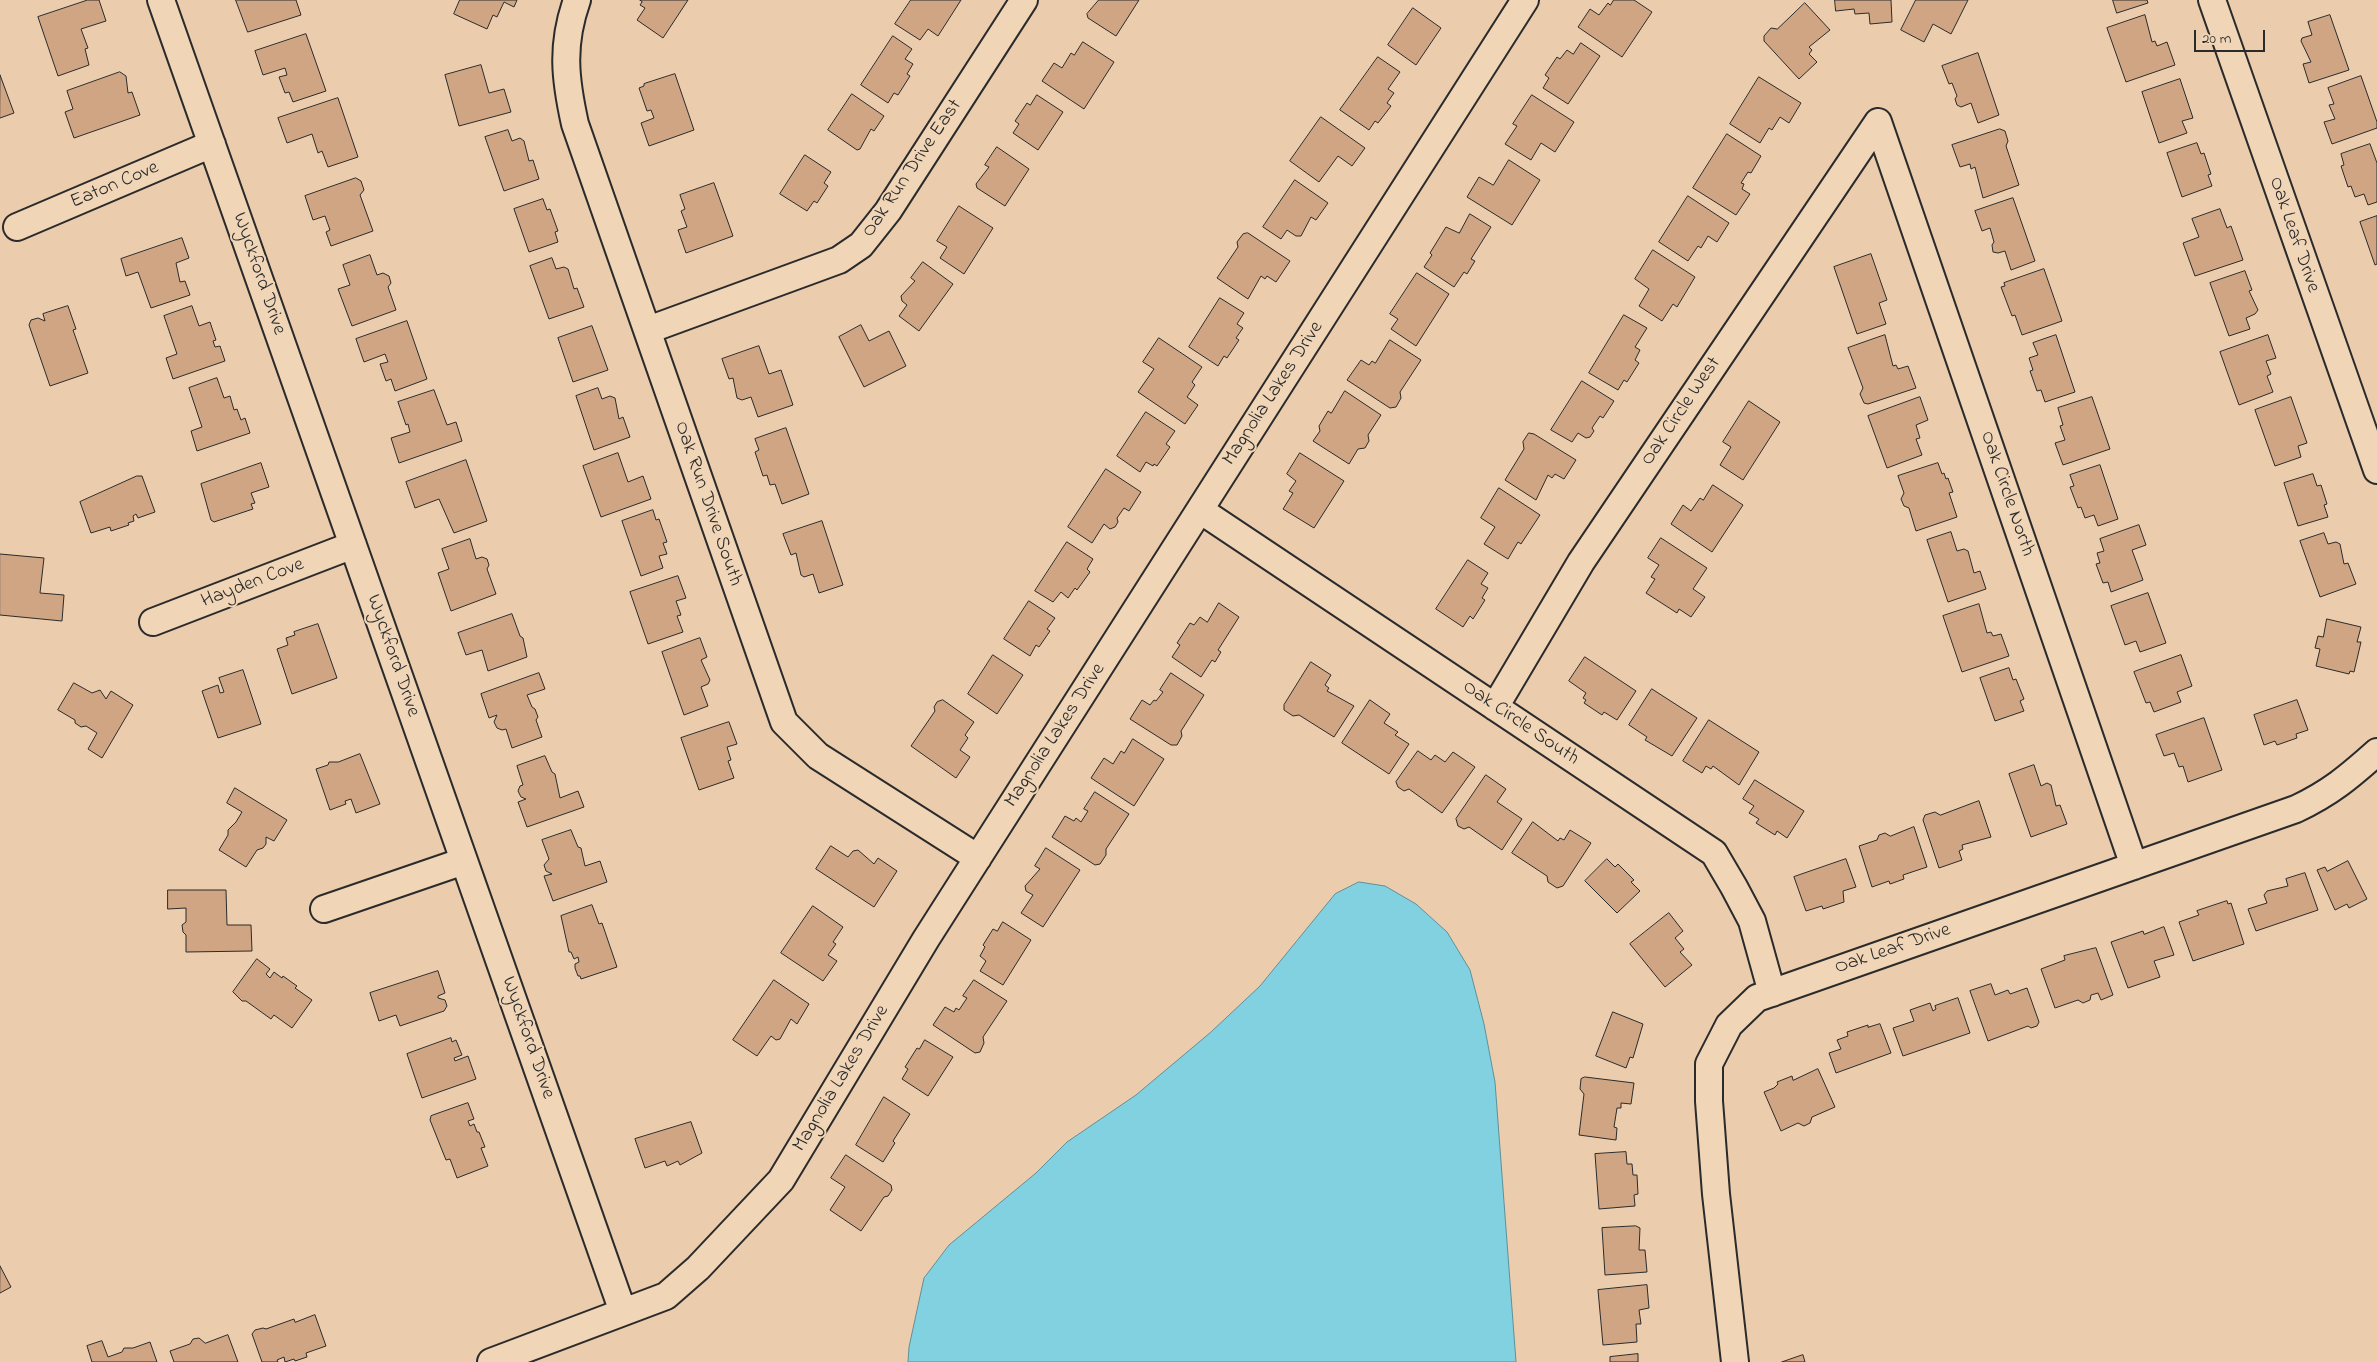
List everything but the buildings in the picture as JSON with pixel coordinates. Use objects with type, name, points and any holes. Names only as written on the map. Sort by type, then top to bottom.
[{"type":"street","name":"Wyckford Drive","points":[[161,0],[623,1312]]},
{"type":"street","name":"Oak Run Drive South","points":[[577,0],[569,26],[565,60],[566,85],[575,124],[648,330],[692,464],[784,722],[818,756],[978,858]]},
{"type":"street","name":"Oak Run Drive East","points":[[648,330],[839,260],[861,245],[888,211],[1024,0]]},
{"type":"street","name":"Magnolia Lakes Drive","points":[[491,1362],[666,1296],[698,1268],[781,1180],[926,939],[1525,0]]},
{"type":"street","name":"Oak Leaf Drive","points":[[2212,0],[2377,470]]},
{"type":"street","name":"Oak Circle West","points":[[1495,708],[1580,562],[1878,122]]},
{"type":"street","name":"Oak Circle North","points":[[1878,122],[2134,866]]},
{"type":"street","name":"Eaton Cove","points":[[17,227],[212,144]]},
{"type":"street","name":"Oak Circle South","points":[[1200,510],[1714,854],[1752,921],[1772,993]]},
{"type":"street","name":"Hayden Cove","points":[[153,622],[353,545]]},
{"type":"street","name":"Oak Leaf Drive","points":[[1735,1362],[1716,1194],[1709,1101],[1709,1064],[1729,1024],[1757,998],[2296,810],[2343,783],[2377,752]]},
{"type":"street","points":[[324,909],[464,861]]},
{"type":"water","points":[[1359,882],[1385,886],[1416,904],[1447,932],[1470,970],[1484,1024],[1495,1082],[1516,1362],[908,1362],[909,1347],[924,1278],[949,1245],[1036,1173],[1067,1142],[1136,1095],[1211,1032],[1260,986],[1335,894]]}]
